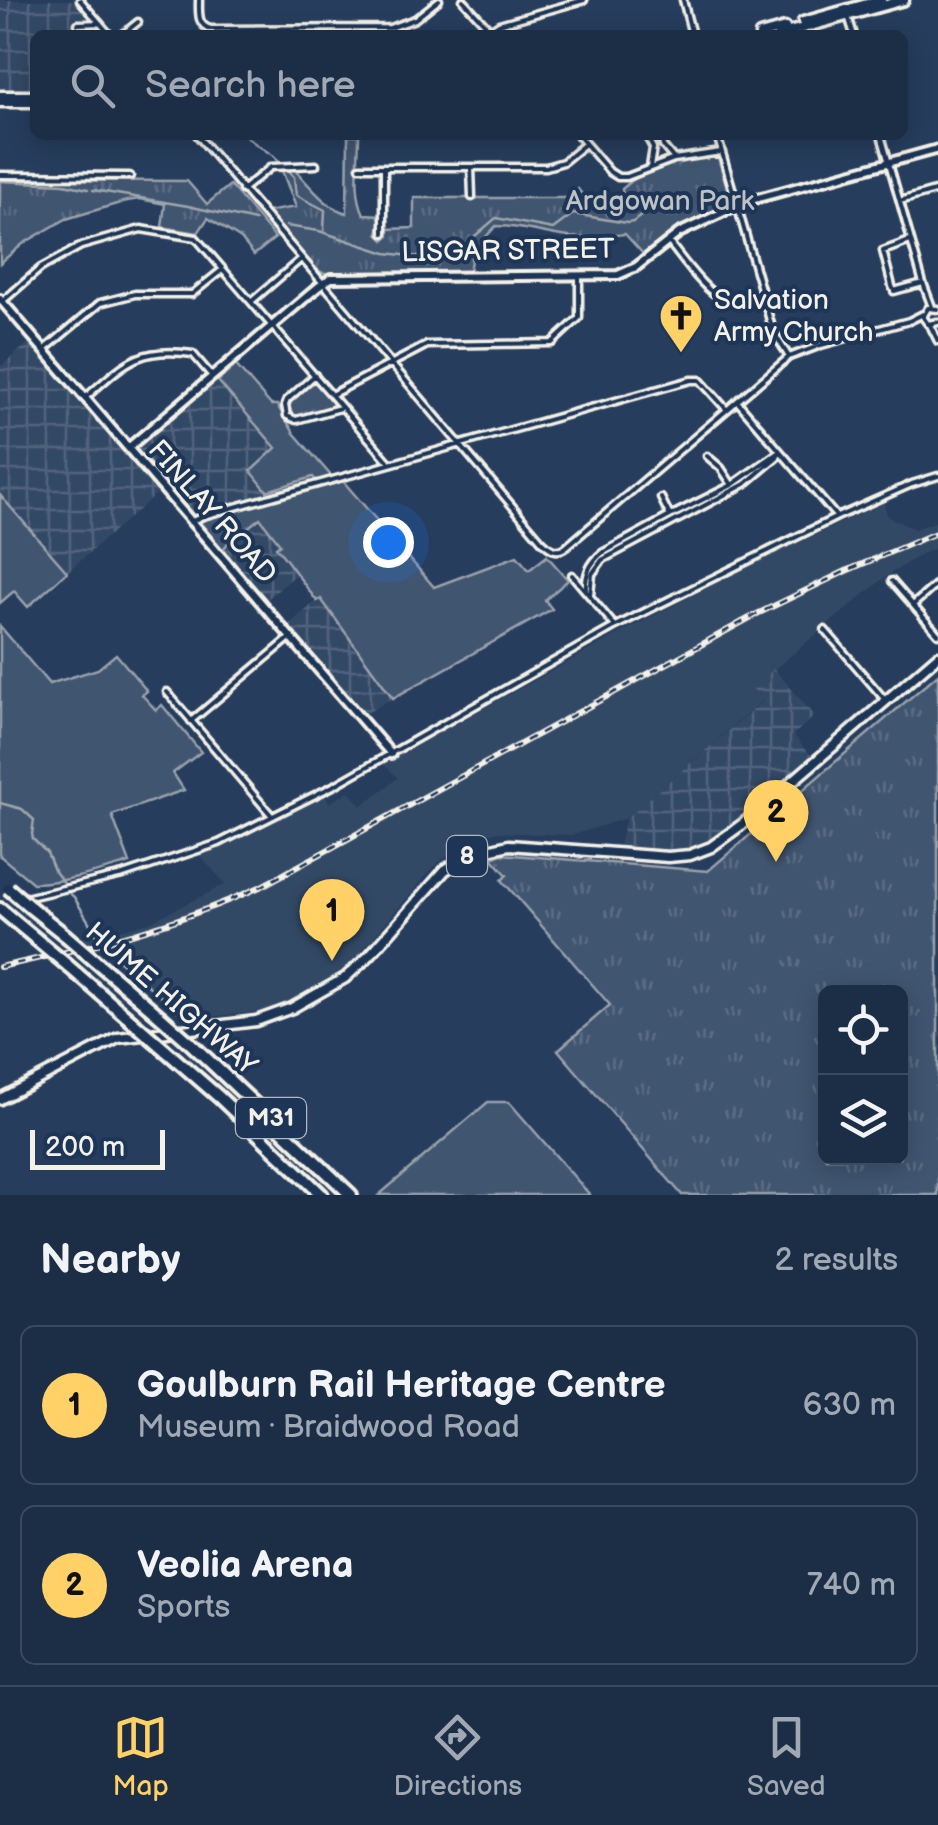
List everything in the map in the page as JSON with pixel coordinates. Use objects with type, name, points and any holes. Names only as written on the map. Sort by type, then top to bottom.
[{"type":"highway","name":"HUME HIGHWAY","points":[[4,885],[189,1042],[351,1195]]},
{"type":"highway","name":"HUME HIGHWAY","points":[[4,912],[234,1110],[322,1195]]},
{"type":"main road","points":[[777,30],[881,0]]},
{"type":"main road","points":[[791,30],[847,9],[904,0]]},
{"type":"main road","points":[[0,99],[30,99]]},
{"type":"main road","name":"8","points":[[0,1099],[118,1038],[265,1019],[314,997],[357,968],[444,870],[483,849],[525,845],[668,857],[701,852],[734,831],[938,656]]},
{"type":"street","points":[[80,0],[106,30]]},
{"type":"street","points":[[200,0],[200,22],[211,29],[390,28],[415,19],[439,0]]},
{"type":"street","points":[[464,0],[490,30]]},
{"type":"street","points":[[494,30],[499,24],[584,0]]},
{"type":"street","points":[[682,0],[691,30]]},
{"type":"street","points":[[847,9],[853,30]]},
{"type":"street","points":[[128,30],[138,22]]},
{"type":"street","points":[[78,24],[100,23]]},
{"type":"street","points":[[201,140],[458,444],[544,543],[557,550],[566,547],[789,357],[931,316]]},
{"type":"street","points":[[582,140],[610,172],[627,178],[674,159],[721,152]]},
{"type":"street","points":[[649,140],[653,148],[650,167]]},
{"type":"street","points":[[661,140],[674,159]]},
{"type":"street","points":[[718,140],[773,331],[789,357]]},
{"type":"street","points":[[883,140],[937,338]]},
{"type":"street","points":[[360,167],[555,165],[586,144]]},
{"type":"street","name":"LISGAR STREET","points":[[322,283],[338,277],[614,276],[640,264],[668,241],[738,205],[938,148]]},
{"type":"street","points":[[242,190],[272,167],[316,165]]},
{"type":"street","points":[[384,167],[384,233]]},
{"type":"street","points":[[472,167],[472,197]]},
{"type":"street","points":[[0,176],[130,176]]},
{"type":"street","points":[[900,200],[938,190]]},
{"type":"street","points":[[1,301],[41,268],[73,249],[141,229],[196,238],[390,464]]},
{"type":"street","points":[[668,241],[719,298],[736,301],[761,292]]},
{"type":"street","points":[[911,241],[888,248],[882,254],[894,291],[922,283]]},
{"type":"street","points":[[252,300],[300,259]]},
{"type":"street","points":[[44,350],[104,301],[135,294],[192,294],[224,268]]},
{"type":"street","points":[[332,394],[432,344],[552,343],[579,318],[579,276]]},
{"type":"street","points":[[128,448],[322,283]]},
{"type":"street","name":"FINLAY ROAD","points":[[1,301],[391,754]]},
{"type":"street","points":[[85,398],[129,361],[154,353],[193,354],[212,376]]},
{"type":"street","points":[[315,375],[287,400],[284,406],[288,416],[296,420],[342,407]]},
{"type":"street","points":[[190,522],[696,379],[727,410]]},
{"type":"street","points":[[737,401],[836,517]]},
{"type":"street","points":[[588,593],[587,572],[598,557],[732,485],[779,452]]},
{"type":"street","points":[[588,593],[592,574],[602,560],[745,484],[779,452]]},
{"type":"street","points":[[708,456],[732,485]]},
{"type":"street","points":[[18,900],[123,874],[219,843],[335,785],[616,626],[836,517],[895,490],[938,476]]},
{"type":"street","points":[[660,498],[670,516]]},
{"type":"street","points":[[572,575],[616,626]]},
{"type":"street","points":[[892,581],[938,634]]},
{"type":"street","points":[[913,605],[938,583]]},
{"type":"street","points":[[825,630],[886,701]]},
{"type":"street","points":[[192,722],[290,638]]},
{"type":"street","points":[[167,692],[272,816]]},
{"type":"shaded area","points":[[0,0],[75,0],[101,30],[30,30],[30,92],[0,92]]},
{"type":"shaded area","points":[[31,341],[160,491],[67,572],[0,495],[0,367]]},
{"type":"shaded area","points":[[230,365],[264,404],[317,482],[193,515],[135,449]]},
{"type":"shaded area","points":[[884,503],[887,516],[914,529],[938,521],[938,548],[884,578],[753,687],[763,700],[626,818],[573,835],[493,832],[438,862],[345,970],[277,1010],[190,1019],[107,947],[94,949],[81,938],[152,921],[226,884],[200,856],[325,796],[330,803],[349,791],[361,806],[398,778],[383,764],[628,629],[761,560]]},
{"type":"shaded area","points":[[260,517],[280,544],[277,548],[298,573],[264,602],[221,552]]},
{"type":"shaded area","points":[[320,598],[393,698],[365,714],[286,627]]},
{"type":"shaded area","points":[[774,669],[815,716],[793,735],[813,758],[714,842],[677,853],[618,849],[626,818],[763,701],[752,688]]},
{"type":"green space","name":"Ardgowan Park","points":[[348,140],[359,140],[361,206],[364,214],[382,215],[378,234],[384,240],[389,236],[388,229],[414,228],[414,198],[567,198],[578,189],[592,207],[609,210],[623,198],[622,189],[642,174],[692,157],[718,158],[730,198],[726,205],[675,231],[645,256],[625,234],[576,238],[496,226],[472,252],[469,273],[323,273],[266,212],[296,207],[281,168],[293,168],[324,201],[347,213]]},
{"type":"green space","points":[[0,180],[187,181],[207,204],[230,185],[275,238],[254,255],[241,239],[208,218],[198,233],[162,227],[165,204],[140,199],[66,219],[24,243],[0,263]]},
{"type":"green space","points":[[233,362],[271,405],[277,405],[294,433],[332,477],[317,482],[313,477],[267,491],[251,471],[276,448],[218,381],[232,369]]},
{"type":"green space","points":[[312,382],[326,391],[332,407],[295,416],[291,402]]},
{"type":"green space","points":[[343,481],[434,587],[517,556],[529,570],[547,556],[568,580],[545,600],[552,609],[393,698],[321,599],[317,601],[276,547],[280,544],[260,518],[221,552],[199,525],[208,516]]},
{"type":"green space","points":[[0,495],[67,572],[28,607],[14,591],[0,603]]},
{"type":"green space","points":[[0,626],[49,684],[98,669],[116,654],[147,691],[142,695],[156,710],[162,705],[201,752],[173,773],[184,790],[112,815],[130,863],[70,879],[33,883],[0,856]]},
{"type":"green space","points":[[938,674],[938,1195],[682,1195],[558,1050],[610,1005],[502,880],[507,875],[492,858],[501,854],[708,871]]},
{"type":"green space","points":[[488,1102],[509,1102],[590,1195],[379,1195]]},
{"type":"waterway","points":[[251,140],[278,160]]},
{"type":"waterway","points":[[290,172],[296,195],[325,210],[324,230]]},
{"type":"waterway","points":[[0,181],[88,189]]},
{"type":"waterway","points":[[93,190],[255,221]]},
{"type":"waterway","points":[[286,226],[319,231],[386,253],[437,259],[469,247],[475,236],[496,218],[553,229],[573,214],[627,223],[651,208]]},
{"type":"waterway","points":[[0,803],[22,809],[34,820],[33,839],[47,853],[65,885]]},
{"type":"waterway","points":[[68,892],[99,939]]},
{"type":"waterway","points":[[103,947],[197,1024]]},
{"type":"waterway","points":[[204,1032],[213,1042]]},
{"type":"railway","points":[[0,967],[133,934],[262,886],[757,614],[938,532]]},
{"type":"place","name":"Salvation Army Church","points":[[681,354]]},
{"type":"place","name":"Veolia Arena","points":[[776,862]]},
{"type":"place","name":"Goulburn Rail Heritage Centre","points":[[332,961]]}]
